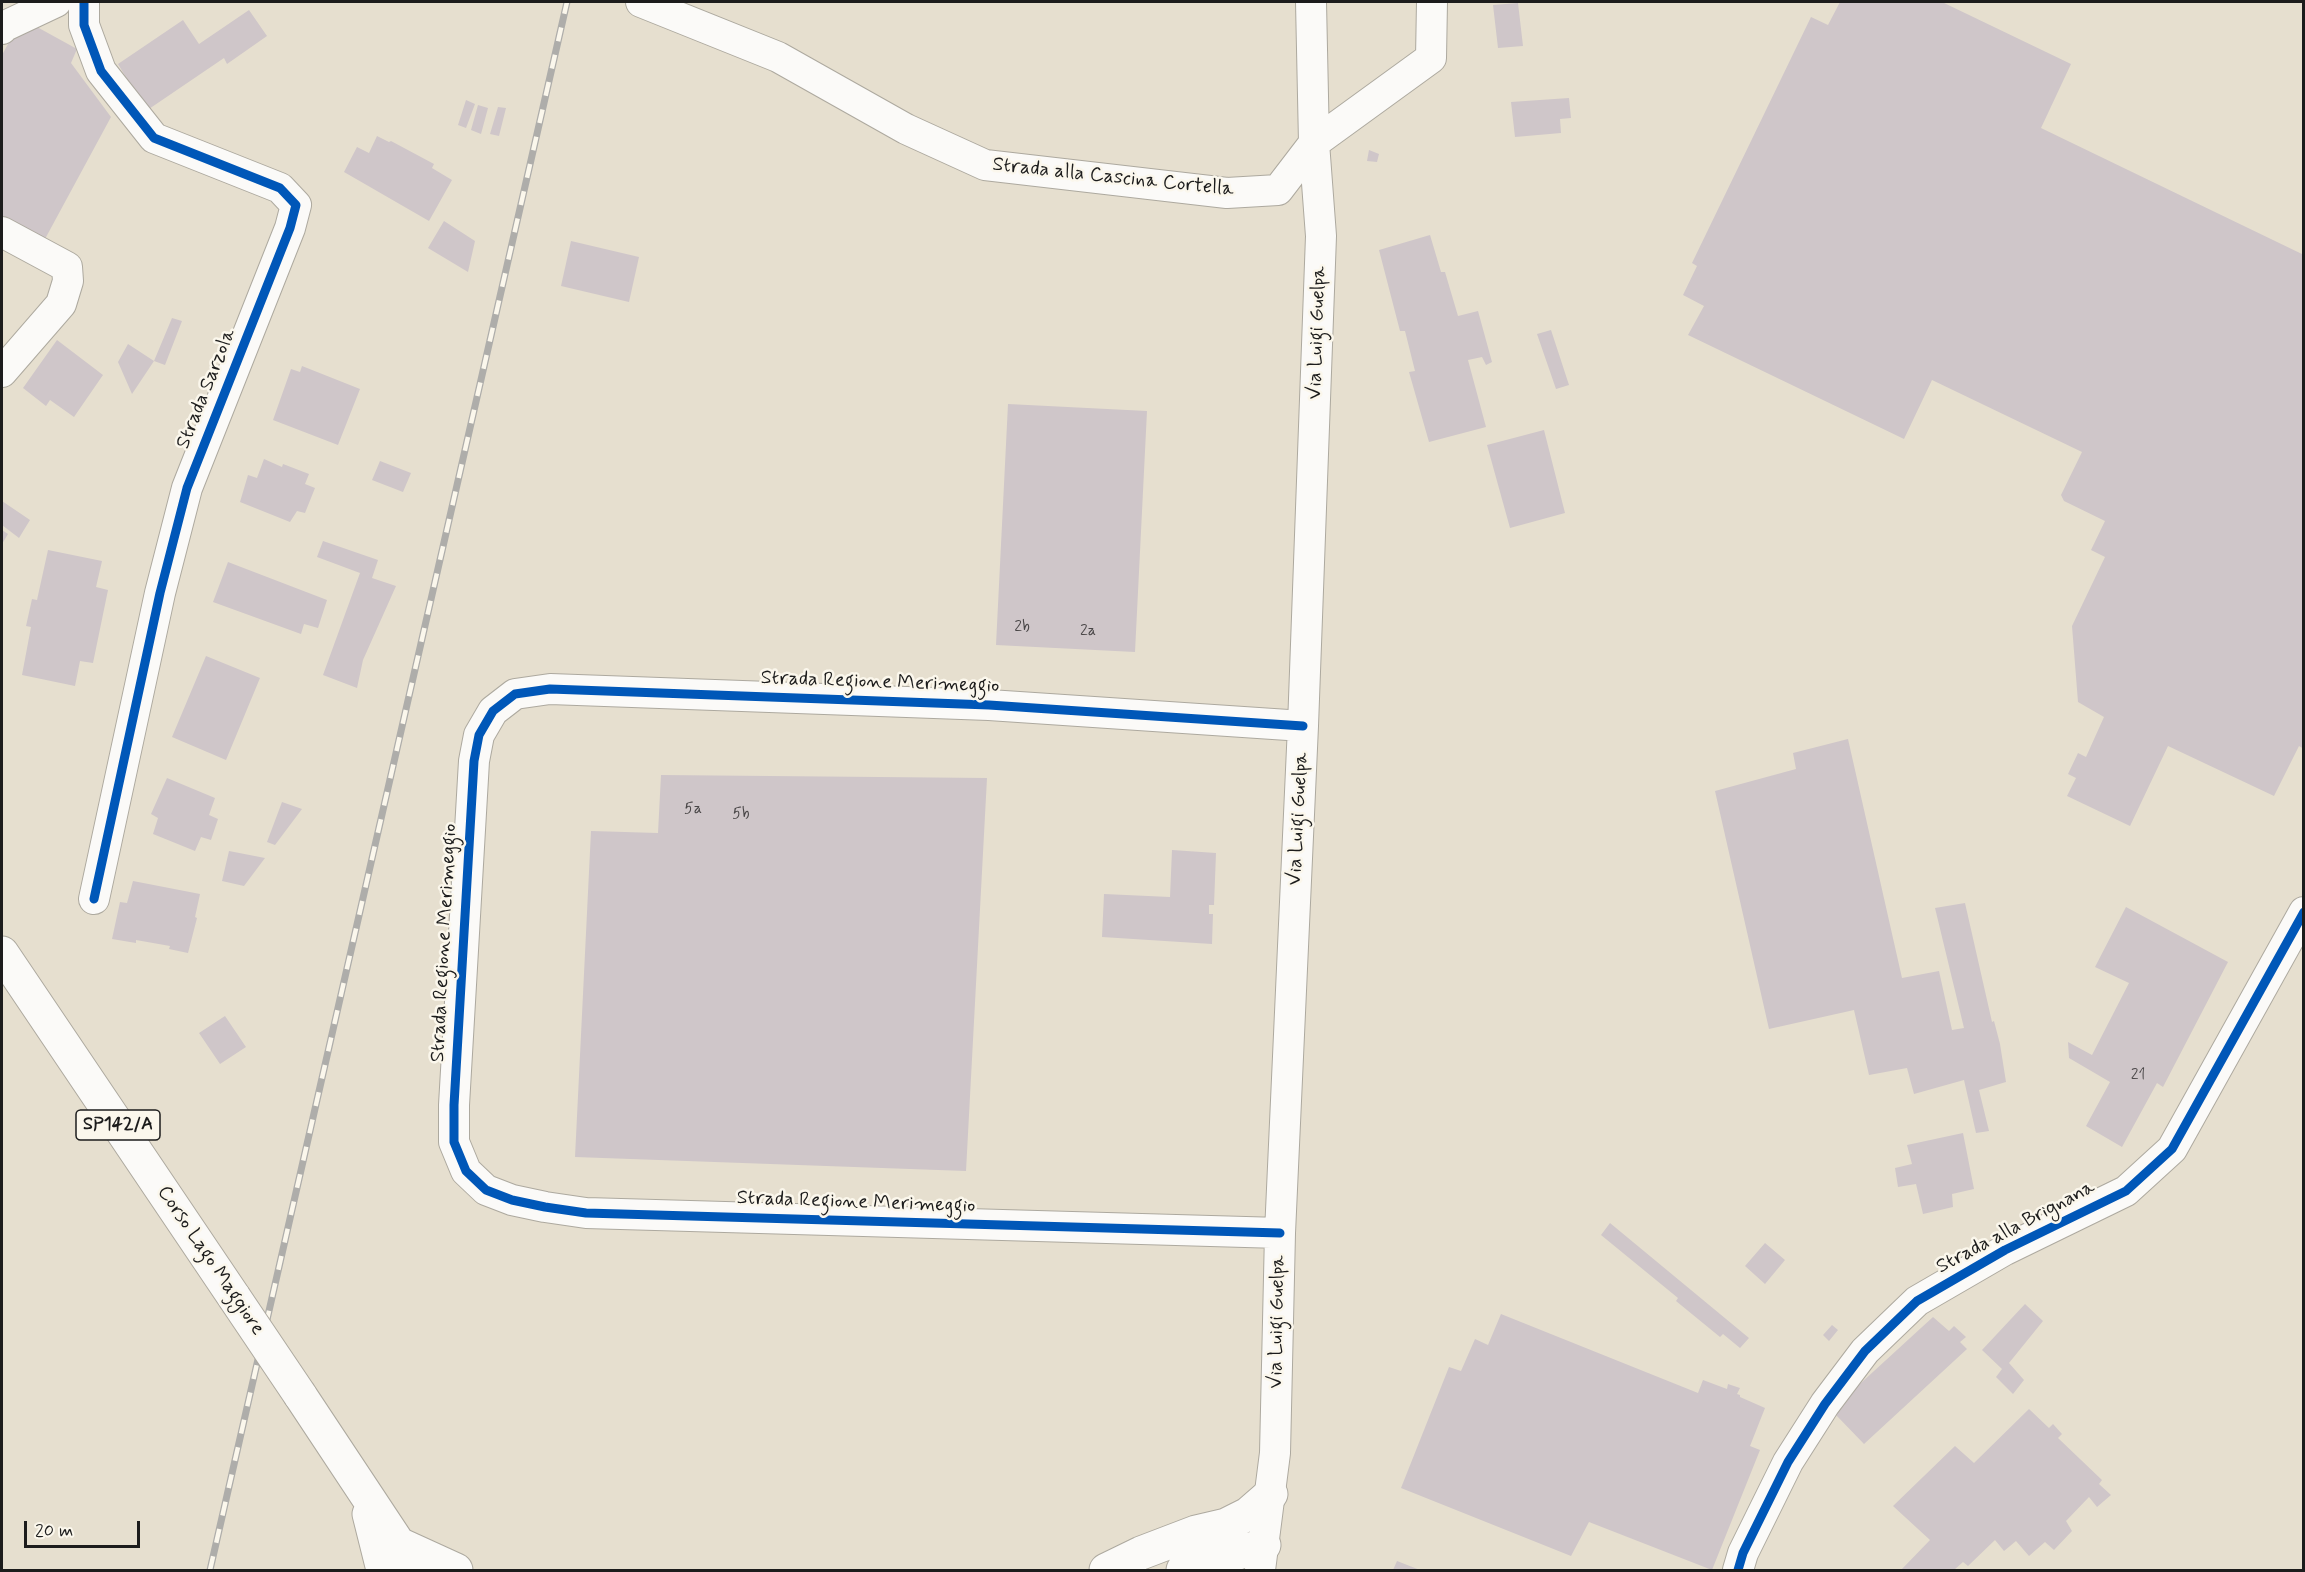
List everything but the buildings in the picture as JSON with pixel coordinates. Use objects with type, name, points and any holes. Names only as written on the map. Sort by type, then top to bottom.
[{"type":"highway","name":"Corso Lago Maggiore","points":[[2,953],[361,1486],[399,1562]]},
{"type":"highway","points":[[1106,1570],[1141,1553],[1196,1532],[1226,1525],[1248,1514],[1271,1494]]},
{"type":"highway","points":[[1183,1570],[1263,1552],[1249,1531],[1226,1525]]},
{"type":"highway","points":[[399,1562],[456,1570]]},
{"type":"street","points":[[2,29],[56,2]]},
{"type":"street","name":"Strada Sarzola","points":[[84,2],[84,25],[101,71],[154,138],[280,188],[296,205],[290,228],[187,488],[160,593],[94,899]]},
{"type":"street","name":"Strada alla Cascina Cortella","points":[[641,2],[778,57],[906,129],[985,165],[1227,193],[1278,190],[1314,143],[1431,58],[1432,2]]},
{"type":"street","points":[[1311,2],[1314,143]]},
{"type":"street","name":"Via Luigi Guelpa","points":[[1263,1552],[1275,1453],[1280,1233],[1303,726],[1321,236],[1314,143]]},
{"type":"street","points":[[2,232],[67,267],[68,281],[61,304],[2,372]]},
{"type":"street","name":"Strada Regione Merimeggio","points":[[1280,1233],[586,1213],[545,1207],[512,1200],[486,1190],[466,1170],[454,1142],[454,1105],[474,761],[479,735],[493,711],[515,694],[550,689],[989,705],[1303,726]]},
{"type":"street","name":"Strada alla Brignana","points":[[1738,1570],[1743,1553],[1788,1462],[1825,1404],[1865,1351],[1917,1301],[2005,1250],[2126,1191],[2172,1149],[2304,912]]},
{"type":"railway","points":[[210,1570],[567,2]]},
{"type":"cycle path","points":[[84,2],[84,25],[101,71],[154,138],[280,188],[296,205],[290,228],[187,488],[160,593],[94,899]]},
{"type":"cycle path","points":[[1280,1233],[586,1213],[545,1207],[512,1200],[486,1190],[466,1171],[454,1142],[454,1105],[474,761],[479,735],[493,711],[515,694],[550,689],[989,705],[1303,726]]},
{"type":"cycle path","points":[[1738,1570],[1743,1553],[1788,1462],[1825,1404],[1865,1351],[1917,1301],[2005,1250],[2126,1191],[2172,1149],[2304,912]]}]
